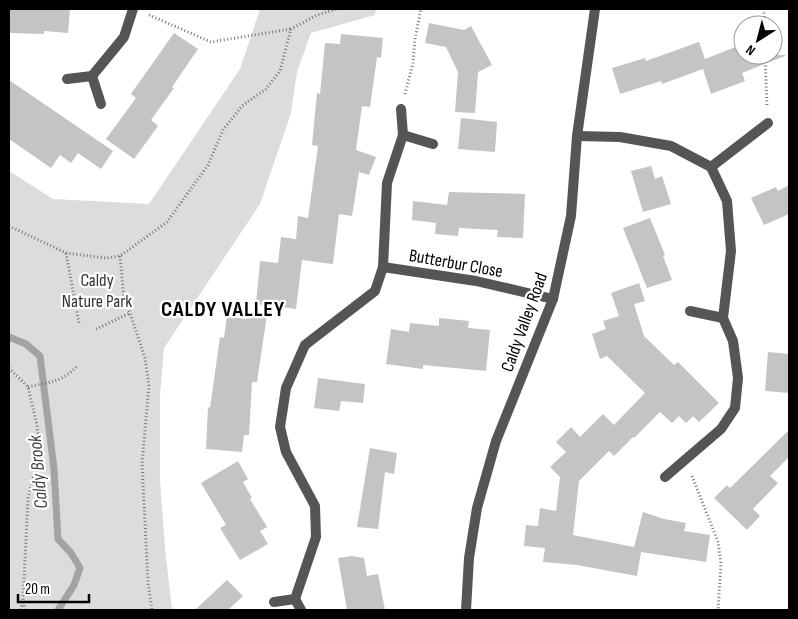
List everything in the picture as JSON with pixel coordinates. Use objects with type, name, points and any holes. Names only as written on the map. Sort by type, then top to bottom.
[{"type":"street","points":[[67,79],[92,76],[124,37],[133,9]]},
{"type":"street","name":"Caldy Valley Road","points":[[466,610],[469,558],[477,508],[496,441],[553,299],[571,216],[577,136],[594,9]]},
{"type":"street","points":[[92,76],[102,104]]},
{"type":"street","name":"Butterbur Close","points":[[295,599],[316,537],[315,506],[286,452],[280,427],[286,388],[305,345],[375,291],[383,267],[387,184],[403,135],[402,109]]},
{"type":"street","points":[[711,168],[768,123]]},
{"type":"street","points":[[403,135],[433,144]]},
{"type":"street","points":[[577,136],[620,137],[671,146],[711,168],[727,201],[731,251],[723,318],[733,341],[738,378],[735,408],[721,429],[665,477]]},
{"type":"street","name":"Butterbur Close","points":[[383,267],[476,281],[553,299]]},
{"type":"street","points":[[690,311],[723,318]]},
{"type":"street","points":[[274,602],[295,599],[301,610]]},
{"type":"path","points":[[144,12],[211,42],[291,29],[316,15],[337,9]]},
{"type":"path","points":[[402,109],[401,102],[408,90],[413,64],[415,39],[421,9]]},
{"type":"path","points":[[9,226],[66,253],[106,258],[120,256],[167,222],[208,165],[223,130],[242,106],[266,89],[280,71],[291,29]]},
{"type":"path","points":[[765,65],[768,123]]},
{"type":"path","points":[[66,253],[79,323]]},
{"type":"path","points":[[120,256],[124,299],[145,358],[150,386],[142,463],[148,583],[152,610]]},
{"type":"path","points":[[96,329],[130,313]]},
{"type":"path","points":[[28,387],[56,381],[70,374],[78,364]]},
{"type":"path","points":[[9,368],[28,387],[37,425],[40,452],[28,498],[20,610]]},
{"type":"path","points":[[686,459],[718,542],[722,564],[718,610]]},
{"type":"path","points":[[22,602],[25,610]]},
{"type":"green space","name":"Caldy Nature Park","points":[[260,9],[376,9],[375,15],[311,33],[297,72],[291,113],[260,204],[164,348],[160,396],[160,479],[172,610],[9,610],[9,171],[53,199],[149,204],[240,69]]},
{"type":"building","points":[[9,9],[70,9],[68,33],[44,31],[44,34],[9,33]]},
{"type":"building","points":[[429,23],[464,30],[471,26],[492,65],[478,72],[475,113],[455,112],[458,72],[446,47],[425,43]]},
{"type":"building","points":[[174,33],[198,49],[172,87],[174,88],[151,120],[158,126],[134,159],[106,139],[136,98],[131,94]]},
{"type":"building","points":[[341,34],[383,38],[381,58],[377,57],[370,107],[362,106],[356,150],[376,157],[369,175],[359,172],[352,216],[339,214],[333,264],[302,260],[296,309],[256,304],[260,261],[278,263],[281,237],[296,239],[298,216],[308,218],[318,146],[312,145],[317,93],[320,94],[325,43],[340,44]]},
{"type":"building","points":[[699,42],[705,59],[733,48],[733,65],[762,65],[742,73],[745,81],[711,94],[703,69],[662,84],[661,81],[620,94],[612,68],[645,58],[646,61]]},
{"type":"building","points":[[9,80],[113,151],[101,169],[78,153],[71,163],[60,155],[51,168],[9,139]]},
{"type":"building","points":[[461,118],[497,122],[495,152],[458,149]]},
{"type":"building","points":[[651,166],[655,179],[662,176],[671,204],[643,212],[631,171]]},
{"type":"building","points":[[789,185],[789,214],[764,225],[751,198],[776,187],[778,191]]},
{"type":"building","points":[[449,192],[525,194],[523,238],[497,237],[498,230],[459,228],[458,236],[435,234],[436,223],[412,220],[413,201],[447,205]]},
{"type":"building","points":[[650,218],[665,255],[663,256],[672,280],[647,288],[623,228]]},
{"type":"building","points":[[639,283],[645,301],[634,304],[644,336],[674,365],[678,362],[719,403],[699,422],[693,416],[686,423],[679,416],[672,423],[660,412],[614,456],[609,451],[579,481],[573,535],[634,547],[643,512],[664,519],[686,523],[684,531],[710,535],[706,562],[641,552],[637,576],[577,565],[543,562],[545,548],[524,546],[526,525],[538,526],[540,508],[556,511],[560,477],[550,467],[566,452],[556,442],[571,427],[580,437],[603,414],[614,425],[645,393],[607,356],[600,359],[592,334],[606,329],[603,321],[619,316],[611,293]]},
{"type":"building","points":[[247,313],[267,315],[257,382],[252,382],[249,435],[244,435],[242,452],[206,449],[208,407],[210,408],[220,337],[224,338],[227,316],[246,319]]},
{"type":"building","points":[[439,318],[469,321],[468,328],[490,330],[486,371],[423,365],[423,369],[386,364],[391,329],[409,332],[410,323],[439,326]]},
{"type":"building","points":[[768,352],[789,354],[789,393],[765,391]]},
{"type":"building","points":[[318,378],[365,384],[363,403],[341,401],[339,411],[314,408]]},
{"type":"building","points":[[789,430],[789,457],[770,476],[778,483],[753,509],[760,516],[747,530],[714,498],[727,485],[730,488]]},
{"type":"building","points":[[370,448],[397,453],[394,474],[385,472],[378,529],[357,527]]},
{"type":"building","points":[[238,461],[248,479],[243,482],[252,498],[250,499],[267,527],[260,531],[268,544],[240,560],[220,528],[226,525],[201,483]]},
{"type":"building","points":[[352,556],[364,558],[367,576],[378,574],[385,610],[347,610],[338,558]]},
{"type":"building","points":[[227,580],[243,596],[228,610],[195,610]]},
{"type":"waterway","name":"Caldy Brook","points":[[9,337],[26,344],[40,356],[54,469],[58,539],[71,553],[80,568],[74,585],[58,610]]},
{"type":"district","name":"CALDY VALLEY","points":[[223,308]]}]
